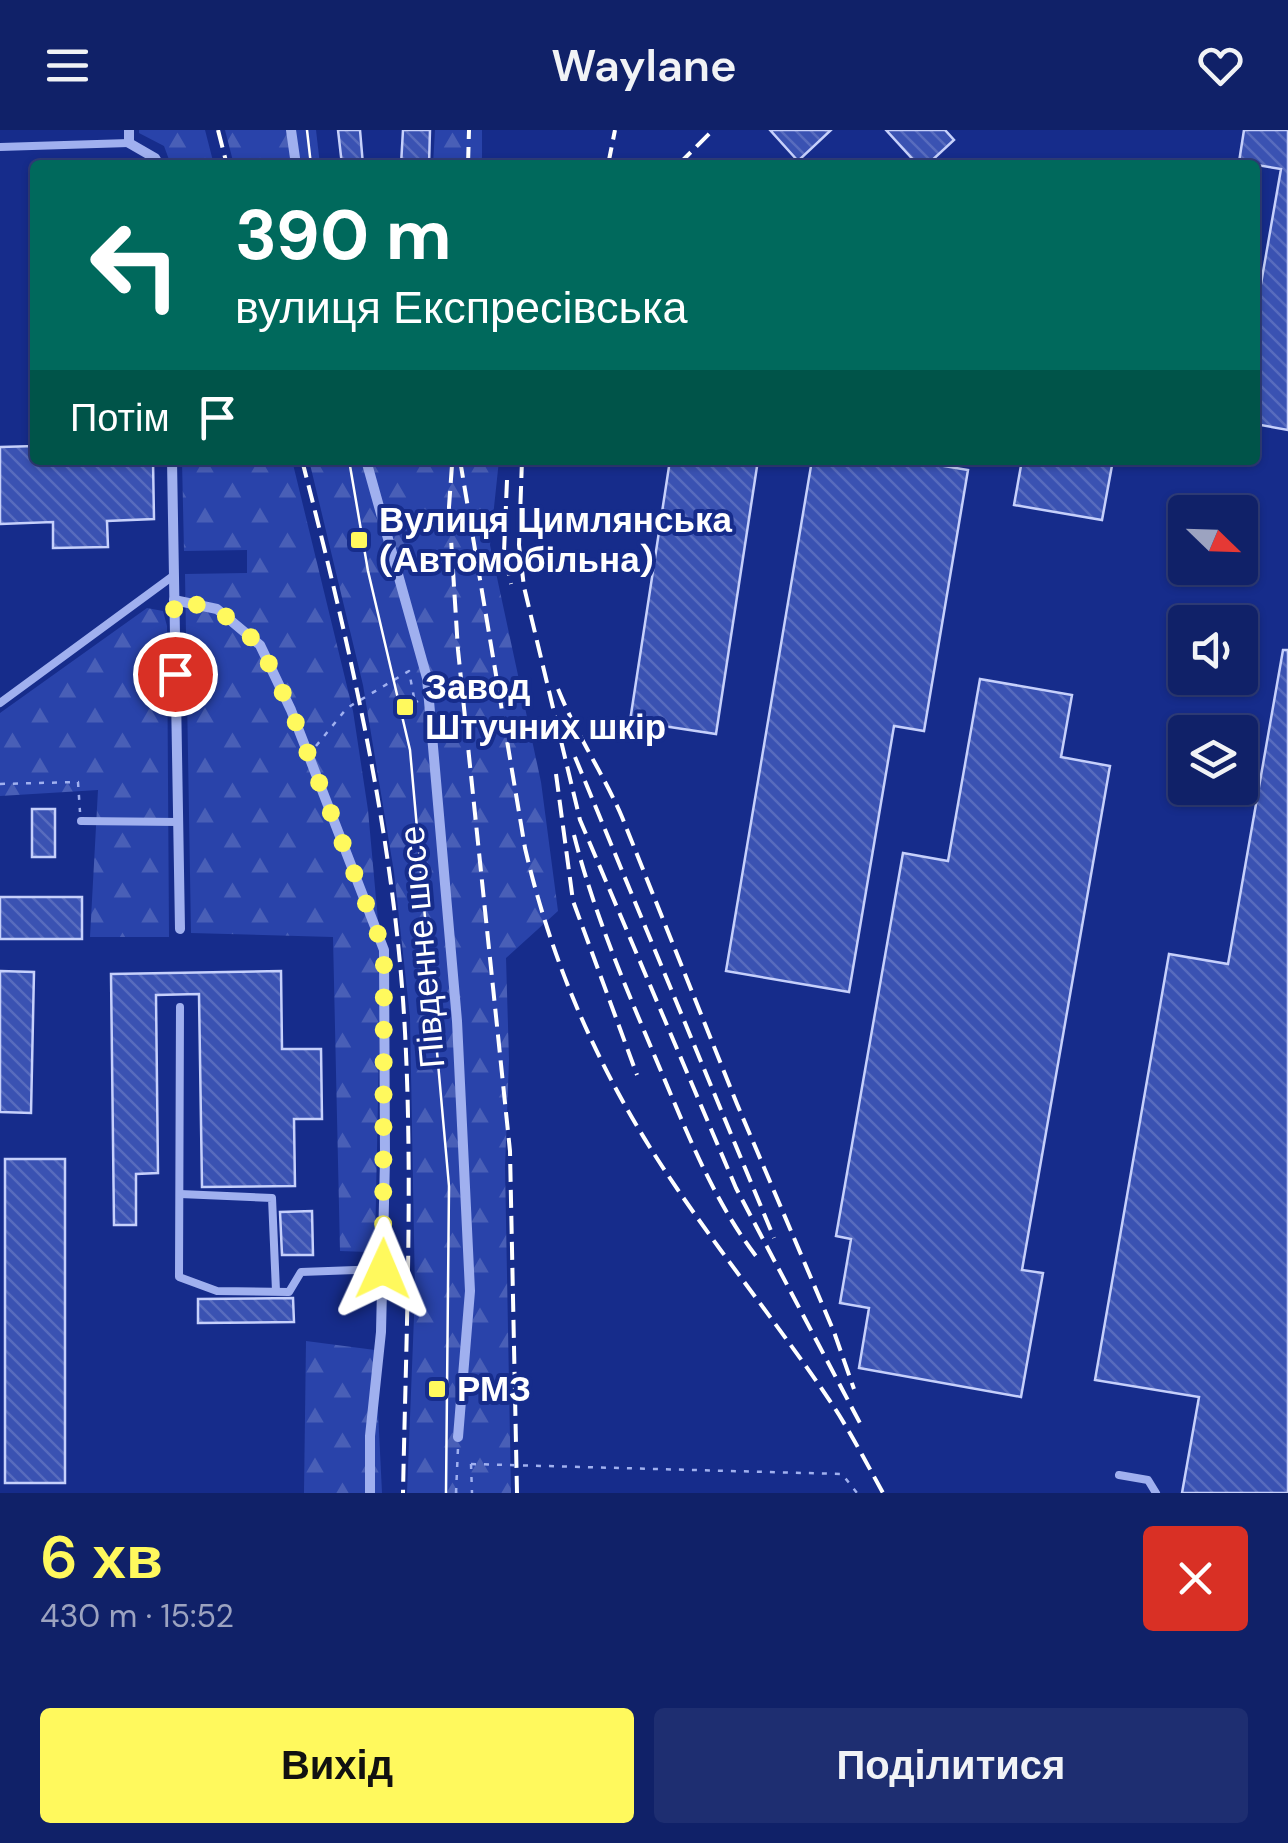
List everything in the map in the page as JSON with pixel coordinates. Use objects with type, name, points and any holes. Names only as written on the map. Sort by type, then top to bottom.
[{"type":"street","points":[[129,130],[129,143],[156,160]]},
{"type":"street","points":[[291,130],[295,160]]},
{"type":"street","points":[[172,465],[180,929]]},
{"type":"street","name":"Південне шосе","points":[[367,465],[427,678],[457,1021],[470,1291],[458,1437]]},
{"type":"street","points":[[174,600],[217,609],[260,645],[291,710],[384,950],[383,1269],[370,1436],[370,1493]]},
{"type":"lane","points":[[0,147],[129,143]]},
{"type":"lane","points":[[0,703],[173,576]]},
{"type":"lane","points":[[81,821],[178,822]]},
{"type":"lane","points":[[180,1008],[179,1277],[217,1291],[289,1292],[302,1272],[383,1269]]},
{"type":"lane","points":[[180,1194],[272,1198],[276,1291]]},
{"type":"lane","points":[[1119,1475],[1148,1480],[1156,1493]]},
{"type":"path","points":[[307,754],[347,708],[409,671]]},
{"type":"path","points":[[0,784],[78,782],[81,821]]},
{"type":"path","points":[[456,1493],[458,1437]]},
{"type":"path","points":[[472,1493],[471,1464],[842,1474],[857,1493]]},
{"type":"green space","points":[[205,130],[213,160],[169,160],[164,146],[139,133]]},
{"type":"green space","points":[[225,130],[316,130],[319,160],[233,160]]},
{"type":"green space","points":[[435,130],[482,130],[482,160],[433,160]]},
{"type":"green space","points":[[182,465],[293,465],[353,711],[368,810],[381,954],[375,1245],[368,1252],[340,1251],[333,937],[191,933],[185,574],[247,573],[247,550],[184,551]]},
{"type":"green space","points":[[310,465],[498,465],[490,545],[541,782],[558,911],[506,958],[511,1493],[407,1493],[415,1292],[410,1017],[394,872],[363,685]]},
{"type":"green space","points":[[147,608],[163,611],[167,626],[169,937],[90,937],[98,790],[0,796],[0,713]]},
{"type":"green space","points":[[306,1341],[375,1350],[382,1493],[304,1493]]},
{"type":"building","points":[[338,130],[360,130],[363,160],[341,160]]},
{"type":"building","points":[[403,130],[430,130],[429,160],[401,160]]},
{"type":"building","points":[[770,130],[831,130],[799,160]]},
{"type":"building","points":[[886,130],[945,130],[954,140],[932,160],[913,160]]},
{"type":"building","points":[[1244,130],[1288,130],[1288,430],[1260,425],[1260,289],[1281,169],[1260,166],[1260,160],[1239,160]]},
{"type":"building","points":[[30,446],[30,465],[153,465],[154,519],[107,521],[108,547],[53,548],[53,522],[0,524],[0,447]]},
{"type":"building","points":[[669,465],[757,465],[716,734],[630,721]]},
{"type":"building","points":[[811,465],[938,465],[968,470],[924,731],[894,726],[849,992],[726,971]]},
{"type":"building","points":[[1021,465],[1112,465],[1102,520],[1014,505]]},
{"type":"building","points":[[1283,650],[1288,650],[1288,1493],[1182,1493],[1199,1397],[1095,1380],[1169,954],[1228,964]]},
{"type":"building","points":[[980,679],[1072,695],[1061,757],[1110,766],[1022,1270],[1043,1273],[1021,1397],[859,1368],[869,1308],[840,1303],[851,1239],[836,1236],[903,853],[948,861]]},
{"type":"building","points":[[32,809],[55,809],[55,857],[32,857]]},
{"type":"building","points":[[0,897],[82,897],[82,939],[0,939]]},
{"type":"building","points":[[0,971],[34,972],[31,1113],[0,1112]]},
{"type":"building","points":[[281,971],[282,1049],[321,1049],[322,1119],[294,1119],[295,1186],[202,1187],[199,994],[156,995],[158,1173],[136,1174],[136,1225],[114,1225],[111,974]]},
{"type":"building","points":[[5,1159],[65,1159],[65,1483],[5,1483]]},
{"type":"building","points":[[312,1211],[313,1255],[282,1255],[280,1212]]},
{"type":"building","points":[[293,1298],[294,1322],[198,1323],[198,1299]]},
{"type":"tram line","points":[[307,130],[310,160]]},
{"type":"tram line","points":[[350,465],[368,571],[410,750],[449,1186],[446,1493]]},
{"type":"railway","points":[[218,130],[226,160]]},
{"type":"railway","points":[[468,160],[469,130]]},
{"type":"railway","points":[[609,160],[615,130]]},
{"type":"railway","points":[[683,160],[713,130]]},
{"type":"railway","points":[[303,465],[368,744],[400,960],[408,1147],[403,1493]]},
{"type":"railway","points":[[452,465],[449,507],[458,650],[510,1151],[517,1493]]},
{"type":"railway","points":[[461,465],[525,848],[548,931],[578,1010],[615,1086],[658,1160],[834,1407],[883,1493]]},
{"type":"railway","points":[[522,465],[519,545],[524,587],[580,820],[736,1188],[861,1425]]},
{"type":"railway","points":[[507,480],[504,552],[511,584]]},
{"type":"railway","points":[[558,689],[622,817],[854,1389]]},
{"type":"railway","points":[[575,757],[774,1238]]},
{"type":"railway","points":[[556,774],[573,901],[637,1075]]},
{"type":"railway","points":[[574,835],[612,951],[680,1115],[714,1190],[759,1260]]},
{"type":"place","name":"Вулиця Цимлянська (Автомобільна)","points":[[359,540]]},
{"type":"place","name":"Завод Штучних шкір","points":[[405,707]]},
{"type":"place","name":"РМЗ","points":[[437,1389]]},
{"type":"route","points":[[175,674],[174,600],[217,609],[260,645],[291,710],[384,950],[383,1269]]}]
